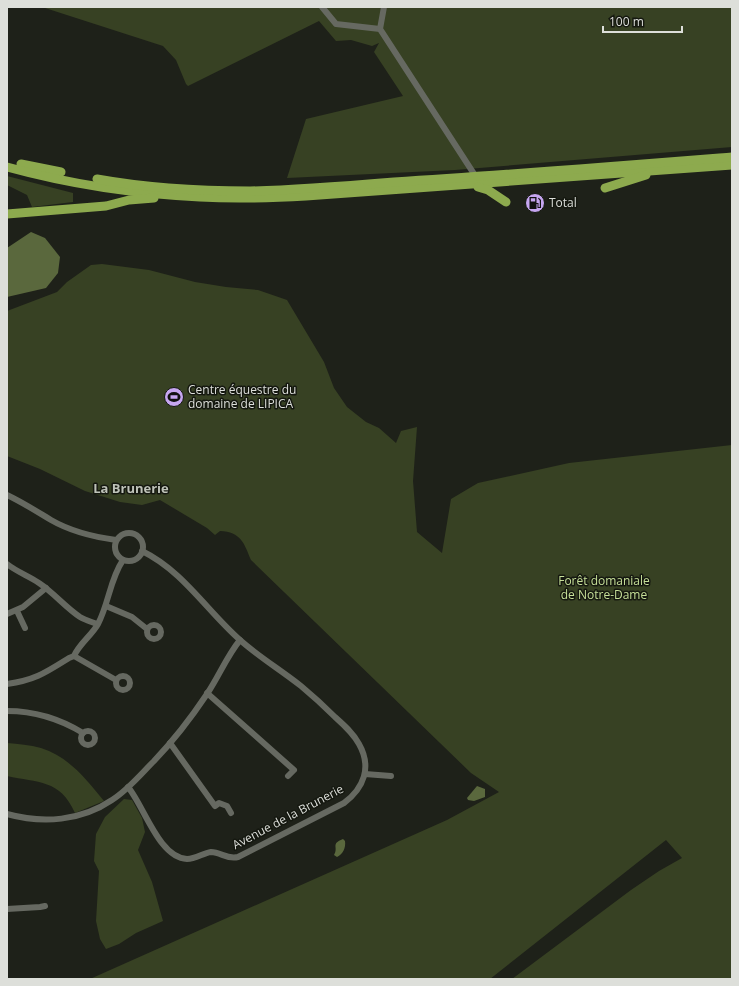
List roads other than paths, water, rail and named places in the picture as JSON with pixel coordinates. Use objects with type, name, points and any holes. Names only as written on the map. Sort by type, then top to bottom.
[{"type":"highway","points":[[7,160],[109,181],[199,190],[251,191],[307,189],[732,157]]},
{"type":"highway","points":[[7,167],[108,187],[171,195],[254,198],[299,197],[732,165]]},
{"type":"highway","points":[[605,188],[660,170]]},
{"type":"highway","points":[[469,185],[488,190],[506,202]]},
{"type":"highway","points":[[7,214],[106,206],[129,200],[171,195]]},
{"type":"street","points":[[322,7],[336,24],[380,29]]},
{"type":"street","points":[[384,7],[380,29],[476,177]]},
{"type":"street","points":[[7,495],[68,528],[116,540]]},
{"type":"street","points":[[123,534],[135,534],[142,541],[142,551],[137,559],[132,561],[123,560],[116,554],[116,540],[123,534]]},
{"type":"street","name":"Avenue de la Brunerie","points":[[128,787],[133,793],[158,837],[174,855],[190,859],[213,852],[232,858],[241,855],[344,803],[356,792],[361,785],[365,774],[364,754],[348,728],[313,696],[264,660],[240,640],[214,615],[190,587],[168,567],[154,556],[142,551]]},
{"type":"street","points":[[7,684],[23,682],[37,677],[74,656],[97,624],[106,606],[118,567],[123,560]]},
{"type":"street","points":[[7,564],[17,572],[46,588],[75,614],[97,624]]},
{"type":"street","points":[[7,614],[17,610],[46,588]]},
{"type":"street","points":[[106,606],[132,617],[147,629]]},
{"type":"street","points":[[17,610],[24,628]]},
{"type":"street","points":[[7,814],[37,820],[72,817],[95,810],[113,800],[128,787],[170,743],[207,694],[233,648],[240,640]]},
{"type":"street","points":[[74,656],[116,680]]},
{"type":"street","points":[[207,694],[294,770],[288,776]]},
{"type":"street","points":[[7,711],[32,713],[44,716],[65,723],[83,734]]},
{"type":"street","points":[[170,743],[214,806],[219,803],[227,806],[231,813]]},
{"type":"street","points":[[365,774],[391,776]]},
{"type":"street","points":[[7,909],[45,906]]},
{"type":"place","name":"Total","points":[[535,203]]},
{"type":"place","name":"Centre équestre du domaine de LIPICA","points":[[174,397]]},
{"type":"district","name":"La Brunerie","points":[[131,488]]},
{"type":"park label","name":"Forêt domaniale de Notre-Dame","points":[[604,588]]}]
